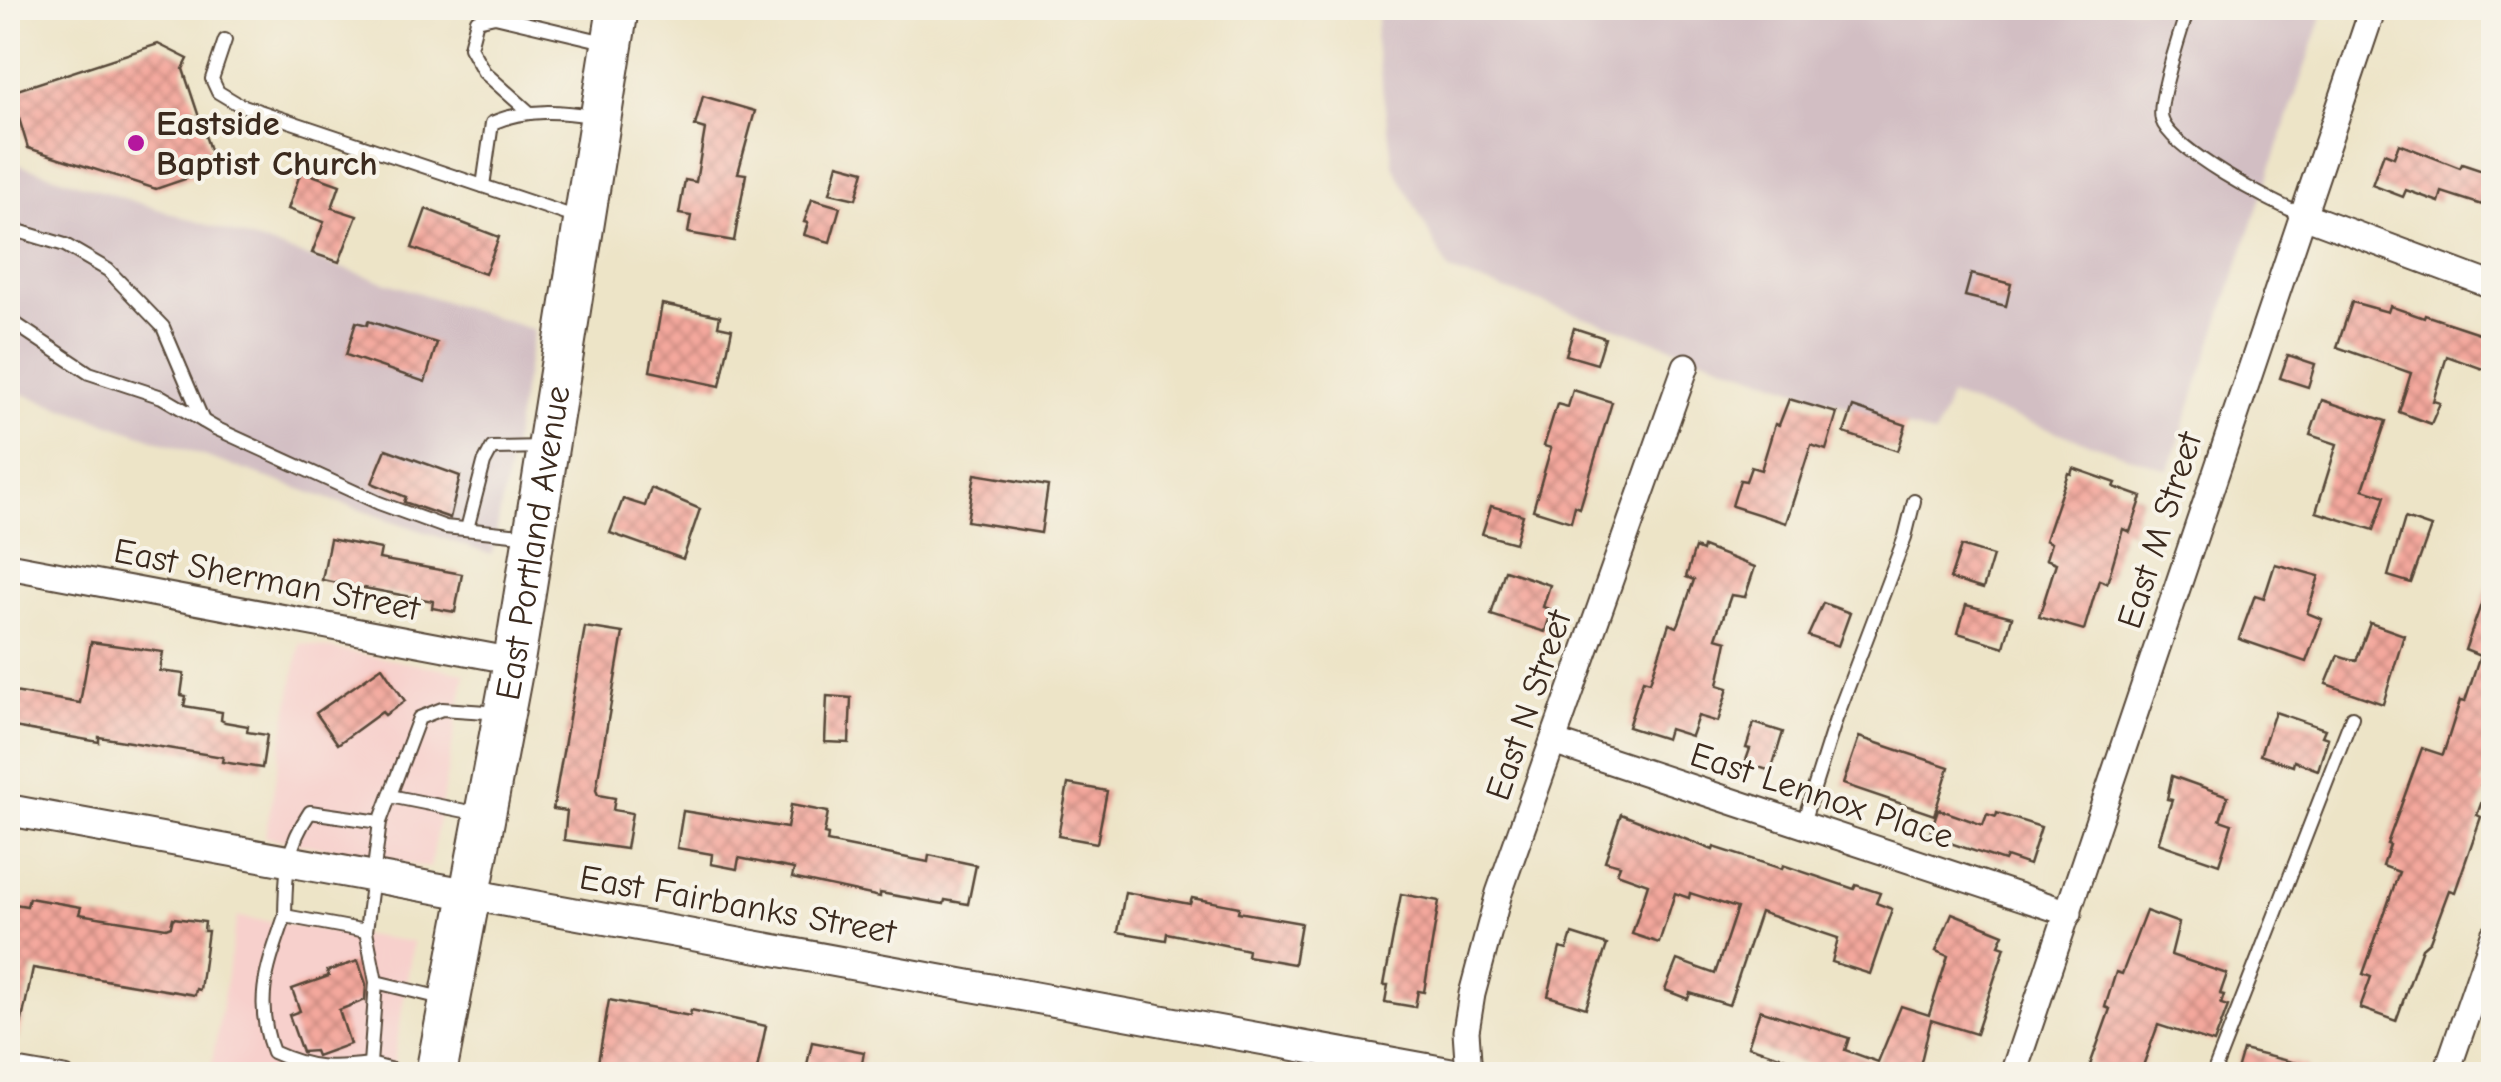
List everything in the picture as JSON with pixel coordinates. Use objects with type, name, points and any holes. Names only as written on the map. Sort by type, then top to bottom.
[{"type":"main road","name":"East Portland Avenue","points":[[436,1074],[514,661],[615,26]]},
{"type":"street","name":"East M Street","points":[[2014,1074],[2373,8]]},
{"type":"street","points":[[2301,214],[2494,286]]},
{"type":"street","name":"East N Street","points":[[1468,1074],[1466,1031],[1472,994],[1499,893],[1686,366]]},
{"type":"street","name":"East Sherman Street","points":[[8,566],[514,661]]},
{"type":"street","name":"East Lennox Place","points":[[1553,742],[2069,913]]},
{"type":"street","name":"East Fairbanks Street","points":[[8,810],[1454,1074]]},
{"type":"street","points":[[2446,1074],[2494,935]]},
{"type":"lane","points":[[2188,8],[2162,102],[2162,120],[2175,141],[2267,201],[2301,214]]},
{"type":"lane","points":[[530,114],[484,72],[470,47],[476,20],[495,16],[615,26]]},
{"type":"lane","points":[[225,40],[212,80],[218,92],[238,104],[584,220]]},
{"type":"lane","points":[[483,186],[492,123],[506,117],[555,110],[600,118]]},
{"type":"lane","points":[[8,228],[65,245],[108,270],[163,328],[203,421]]},
{"type":"lane","points":[[8,319],[90,374],[162,397],[203,421],[379,503],[446,527],[534,536]]},
{"type":"lane","points":[[467,529],[484,463],[492,448],[548,448]]},
{"type":"lane","points":[[1802,826],[1914,501]]},
{"type":"lane","points":[[370,1064],[376,982],[366,931],[371,875],[380,822],[419,718],[442,709],[504,713]]},
{"type":"lane","points":[[2213,1074],[2352,717]]},
{"type":"lane","points":[[390,796],[485,814]]},
{"type":"lane","points":[[380,822],[310,812],[296,833],[286,860],[285,916],[266,974],[262,1024],[273,1052],[295,1062],[326,1069],[370,1064],[407,1074]]},
{"type":"lane","points":[[285,916],[366,931]]},
{"type":"lane","points":[[376,982],[450,1000]]},
{"type":"lane","points":[[8,1064],[67,1074]]},
{"type":"shaded area","points":[[1380,8],[2325,8],[2169,470],[1950,396],[1935,436],[1449,271],[1393,165],[1375,37]]},
{"type":"shaded area","points":[[8,161],[534,330],[492,555],[8,389]]},
{"type":"shaded area","points":[[300,643],[465,673],[430,868],[265,837]]},
{"type":"shaded area","points":[[237,917],[413,942],[392,1074],[210,1074]]},
{"type":"building","points":[[158,44],[188,59],[183,69],[211,153],[197,175],[156,189],[28,148],[11,92]]},
{"type":"building","points":[[703,96],[755,111],[738,173],[746,174],[734,241],[688,233],[691,216],[679,214],[685,180],[696,182],[705,129],[695,126]]},
{"type":"building","points":[[2399,144],[2460,168],[2462,164],[2492,174],[2482,205],[2442,192],[2439,202],[2406,190],[2403,197],[2372,185],[2384,153],[2394,157]]},
{"type":"building","points":[[838,164],[864,171],[856,199],[830,193]]},
{"type":"building","points":[[301,171],[340,185],[332,208],[357,216],[339,262],[312,253],[324,222],[288,209]]},
{"type":"building","points":[[812,199],[840,207],[830,242],[804,235]]},
{"type":"building","points":[[426,209],[499,237],[485,274],[412,248]]},
{"type":"building","points":[[1971,274],[2011,284],[2006,306],[1965,296]]},
{"type":"building","points":[[2352,302],[2388,312],[2390,306],[2494,338],[2494,373],[2447,356],[2433,401],[2440,403],[2431,424],[2399,412],[2411,373],[2337,347]]},
{"type":"building","points":[[662,304],[720,316],[718,326],[732,329],[720,386],[650,371]]},
{"type":"building","points":[[368,321],[437,343],[425,382],[346,355],[356,322],[367,325]]},
{"type":"building","points":[[1574,328],[1605,338],[1597,364],[1566,355]]},
{"type":"building","points":[[2288,355],[2315,364],[2308,387],[2280,378]]},
{"type":"building","points":[[1573,390],[1612,402],[1580,508],[1575,506],[1571,522],[1533,510],[1551,448],[1544,446],[1557,404],[1568,407]]},
{"type":"building","points":[[1789,399],[1837,413],[1826,450],[1811,445],[1786,523],[1732,506],[1740,480],[1746,481],[1751,467],[1761,470],[1775,424],[1779,425]]},
{"type":"building","points":[[2322,400],[2386,421],[2363,489],[2385,496],[2374,530],[2316,512],[2337,444],[2310,435]]},
{"type":"building","points":[[1853,407],[1906,425],[1898,451],[1844,433]]},
{"type":"building","points":[[386,449],[460,476],[450,518],[404,502],[406,497],[372,483]]},
{"type":"building","points":[[2073,468],[2142,497],[2130,532],[2123,529],[2107,583],[2099,580],[2084,630],[2039,617],[2056,563],[2046,559],[2051,543],[2045,540]]},
{"type":"building","points":[[975,474],[1048,486],[1041,533],[967,521]]},
{"type":"building","points":[[651,488],[700,509],[683,559],[610,533],[623,499],[645,506]]},
{"type":"building","points":[[1491,506],[1523,515],[1515,543],[1482,534]]},
{"type":"building","points":[[2405,518],[2431,527],[2411,583],[2388,576]]},
{"type":"building","points":[[330,539],[381,549],[379,559],[462,574],[455,612],[432,608],[433,601],[322,580]]},
{"type":"building","points":[[1961,546],[1993,556],[1983,589],[1950,579]]},
{"type":"building","points":[[1703,547],[1755,567],[1745,597],[1731,595],[1716,638],[1727,641],[1718,685],[1728,688],[1718,722],[1698,716],[1691,736],[1669,729],[1666,739],[1628,727],[1643,680],[1650,682],[1669,624],[1677,627],[1679,623],[1694,580],[1686,577],[1695,548],[1702,551]]},
{"type":"building","points":[[2275,564],[2319,576],[2307,613],[2322,619],[2306,662],[2239,639],[2255,595],[2264,598]]},
{"type":"building","points":[[1505,570],[1550,585],[1543,607],[1552,610],[1545,632],[1491,615]]},
{"type":"building","points":[[2490,579],[2494,580],[2494,750],[2481,785],[2487,787],[2477,815],[2481,817],[2455,892],[2449,890],[2430,941],[2422,948],[2396,1021],[2360,1008],[2371,977],[2363,974],[2399,872],[2383,866],[2390,845],[2387,844],[2422,748],[2443,755],[2460,701],[2465,702],[2480,656],[2465,650]]},
{"type":"building","points":[[1823,603],[1850,613],[1838,646],[1808,636]]},
{"type":"building","points":[[1966,605],[2012,617],[2004,647],[1958,633]]},
{"type":"building","points":[[2370,623],[2404,635],[2383,704],[2326,684],[2338,655],[2356,661]]},
{"type":"building","points":[[585,627],[623,633],[596,790],[598,795],[615,798],[613,810],[632,813],[626,849],[564,840],[567,811],[553,809]]},
{"type":"building","points":[[91,642],[163,652],[160,671],[184,674],[184,706],[222,712],[221,720],[248,726],[247,732],[267,735],[262,768],[222,762],[223,757],[8,726],[8,691],[80,703]]},
{"type":"building","points":[[382,667],[405,701],[385,715],[382,712],[338,744],[316,713]]},
{"type":"building","points":[[827,696],[851,698],[849,743],[825,742]]},
{"type":"building","points":[[2275,712],[2325,729],[2322,736],[2328,738],[2318,770],[2260,755]]},
{"type":"building","points":[[1754,723],[1783,732],[1771,771],[1745,763]]},
{"type":"building","points":[[1859,737],[1949,767],[1934,815],[1843,784]]},
{"type":"building","points":[[2172,776],[2228,796],[2220,820],[2232,824],[2219,864],[2158,843],[2172,800],[2167,799]]},
{"type":"building","points":[[1068,784],[1107,791],[1097,843],[1058,836]]},
{"type":"building","points":[[791,805],[828,812],[824,834],[828,835],[827,842],[928,862],[929,855],[976,865],[968,904],[880,893],[880,897],[792,878],[794,869],[739,858],[737,869],[711,864],[712,854],[677,848],[683,811],[787,828]]},
{"type":"building","points":[[1938,809],[1983,825],[1987,814],[1996,817],[1997,813],[2041,827],[2029,865],[2006,857],[2004,861],[1929,836]]},
{"type":"building","points":[[1621,814],[1713,850],[1714,847],[1854,889],[1856,885],[1880,893],[1876,903],[1892,909],[1870,974],[1832,962],[1838,938],[1760,912],[1729,1005],[1690,993],[1688,999],[1665,990],[1677,960],[1715,974],[1737,908],[1690,893],[1689,898],[1675,893],[1659,943],[1632,934],[1648,884],[1617,873],[1620,865],[1605,861]]},
{"type":"building","points":[[1125,892],[1190,904],[1192,898],[1239,907],[1238,912],[1301,923],[1294,964],[1247,956],[1248,950],[1167,933],[1166,940],[1118,932]]},
{"type":"building","points":[[1401,894],[1439,901],[1424,992],[1418,991],[1415,1007],[1385,1002],[1388,985],[1384,985]]},
{"type":"building","points":[[29,898],[81,907],[79,914],[166,928],[173,918],[205,922],[204,931],[208,931],[200,990],[196,989],[195,995],[33,968],[18,1039],[8,1037],[8,903],[27,906]]},
{"type":"building","points":[[2146,911],[2179,923],[2171,955],[2227,974],[2220,994],[2224,995],[2221,1004],[2228,1006],[2214,1043],[2158,1025],[2140,1074],[2117,1074],[2090,1065],[2110,1009],[2105,1007],[2116,972],[2122,974]]},
{"type":"building","points":[[1952,913],[2004,934],[1999,945],[2005,947],[1976,1034],[1931,1020],[1918,1074],[1836,1074],[1748,1046],[1760,1010],[1849,1038],[1845,1050],[1878,1062],[1901,1006],[1929,1015],[1948,956],[1936,951]]},
{"type":"building","points":[[1572,934],[1607,945],[1586,1008],[1548,996],[1560,948],[1567,950]]},
{"type":"building","points":[[358,961],[366,984],[365,1000],[339,1010],[350,1044],[317,1056],[315,1051],[302,1052],[289,1015],[300,1011],[292,989]]},
{"type":"building","points":[[609,1000],[690,1016],[691,1010],[766,1026],[756,1074],[596,1074]]},
{"type":"building","points":[[812,1042],[864,1052],[860,1074],[805,1074]]},
{"type":"building","points":[[2243,1050],[2308,1066],[2307,1074],[2236,1074]]},
{"type":"place","name":"Eastside Baptist Church","points":[[136,143]]}]
